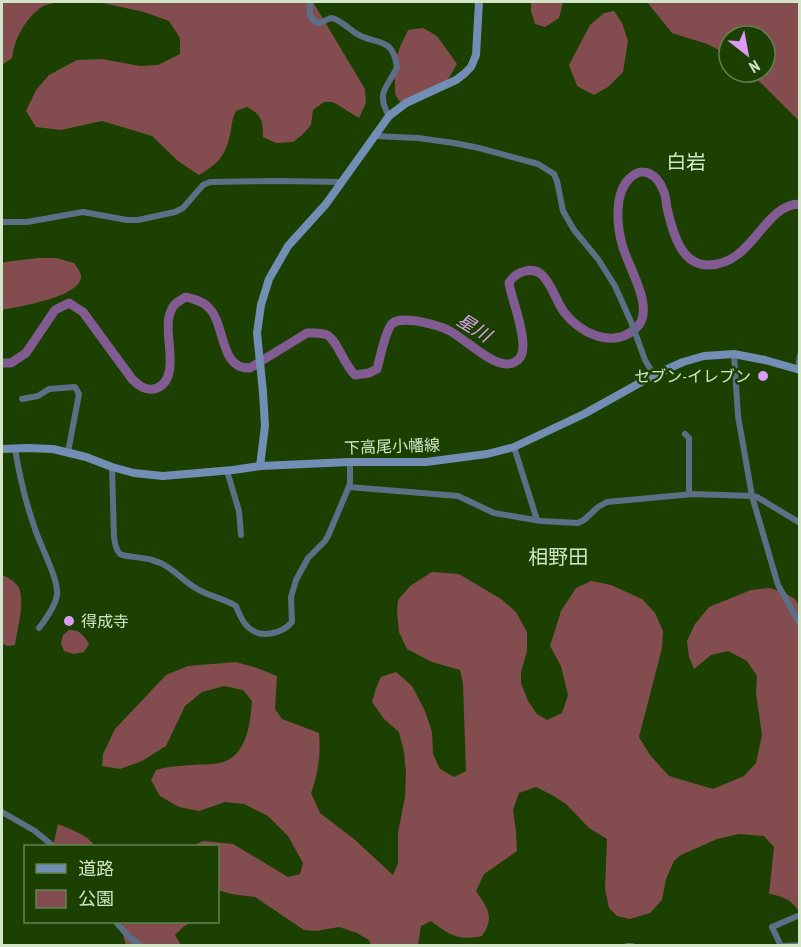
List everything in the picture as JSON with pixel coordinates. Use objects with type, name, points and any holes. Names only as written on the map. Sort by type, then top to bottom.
[{"type":"main road","points":[[260,466],[265,426],[257,333],[261,305],[269,279],[288,246],[326,204],[389,116],[406,103],[456,80],[471,67],[476,56],[479,2]]},
{"type":"main road","name":"下高尾小幡線","points":[[2,449],[53,449],[134,473],[164,476],[260,466],[350,462],[426,462],[487,454],[514,447],[584,414],[654,375],[683,362],[704,356],[734,354],[799,370]]},
{"type":"street","points":[[310,2],[310,16],[315,22],[319,23],[331,18],[361,36],[380,41],[392,51],[397,67],[384,89],[383,100],[389,116]]},
{"type":"street","points":[[374,136],[454,142],[538,164],[554,174],[563,211],[615,286],[645,360],[654,375]]},
{"type":"street","points":[[2,222],[27,222],[83,212],[138,220],[175,212],[183,208],[203,184],[210,182],[342,183]]},
{"type":"street","points":[[734,354],[738,416],[752,496],[778,585],[800,624]]},
{"type":"street","points":[[799,370],[800,355]]},
{"type":"street","points":[[22,399],[38,396],[49,389],[75,387],[79,394],[68,452]]},
{"type":"street","points":[[685,434],[689,438],[689,494]]},
{"type":"street","points":[[514,447],[537,520]]},
{"type":"street","points":[[15,448],[26,499],[55,581],[57,593],[55,602],[39,628]]},
{"type":"street","points":[[112,467],[114,537],[119,553],[162,563],[171,568],[195,588],[236,606],[248,627],[264,634],[279,631],[290,624],[291,597],[296,580],[308,558],[325,541],[349,487],[350,462]]},
{"type":"street","points":[[227,471],[239,511],[241,535]]},
{"type":"street","points":[[349,487],[458,496],[494,513],[537,520],[578,523],[607,502],[689,494],[752,496],[800,523]]},
{"type":"street","points":[[2,812],[28,826],[52,845]]},
{"type":"street","points":[[800,915],[772,927],[782,945],[800,945]]},
{"type":"street","points":[[118,923],[130,938],[141,945]]},
{"type":"street","points":[[627,945],[632,945]]},
{"type":"green space","points":[[2,2],[56,2],[41,8],[29,19],[17,38],[12,58],[2,65]]},
{"type":"green space","points":[[98,2],[313,2],[365,89],[366,103],[359,118],[333,102],[324,102],[313,110],[311,125],[293,142],[276,143],[263,137],[262,123],[256,113],[247,107],[236,111],[227,146],[222,156],[199,175],[178,161],[152,136],[102,121],[61,130],[36,127],[26,111],[36,90],[49,75],[77,60],[102,59],[140,66],[158,65],[180,54],[180,38],[169,21],[144,12]]},
{"type":"green space","points":[[531,2],[563,2],[559,18],[545,27],[535,24]]},
{"type":"green space","points":[[647,2],[799,2],[799,121],[762,84],[777,84],[777,24],[717,24],[717,49],[672,33]]},
{"type":"green space","points":[[614,11],[622,23],[628,41],[623,72],[608,87],[594,95],[577,86],[569,65],[590,25],[604,13]]},
{"type":"green space","points":[[423,28],[437,36],[457,64],[447,81],[400,102],[395,94],[395,62],[408,30]]},
{"type":"green space","points":[[56,258],[74,263],[81,275],[79,283],[72,289],[48,300],[2,310],[2,263]]},
{"type":"green space","points":[[432,572],[459,574],[501,599],[516,612],[527,632],[527,651],[521,672],[521,683],[528,701],[537,714],[547,720],[562,713],[568,695],[561,666],[550,646],[561,611],[576,588],[591,581],[611,585],[642,599],[655,613],[663,631],[662,648],[639,737],[650,755],[669,776],[713,789],[744,776],[756,763],[762,735],[756,693],[757,676],[747,661],[728,651],[711,655],[694,669],[689,657],[687,641],[695,624],[709,607],[751,590],[770,588],[795,599],[799,606],[799,912],[787,899],[769,894],[774,847],[764,836],[739,834],[717,839],[681,855],[674,861],[666,879],[662,900],[650,913],[630,919],[617,916],[609,908],[605,889],[607,839],[589,828],[566,804],[536,787],[519,793],[513,810],[517,851],[484,874],[476,891],[484,903],[489,918],[482,936],[467,938],[455,936],[431,921],[421,926],[418,945],[371,945],[369,940],[357,933],[339,927],[316,931],[304,930],[255,897],[219,890],[219,845],[195,845],[203,841],[233,844],[288,877],[300,874],[303,863],[288,836],[268,816],[244,804],[225,802],[199,811],[179,807],[160,796],[151,780],[156,770],[174,766],[220,763],[236,754],[248,729],[252,701],[243,690],[224,686],[202,692],[185,706],[166,746],[142,761],[120,769],[102,766],[103,754],[115,729],[166,675],[188,666],[236,662],[257,668],[277,676],[275,709],[282,719],[319,733],[318,764],[311,793],[320,813],[354,839],[393,875],[398,863],[398,833],[405,797],[406,773],[399,732],[384,719],[372,702],[381,677],[396,672],[412,686],[425,711],[432,732],[433,754],[440,769],[454,777],[466,771],[463,684],[460,670],[432,662],[407,649],[399,632],[398,600],[410,586]]},
{"type":"green space","points":[[2,575],[15,582],[20,592],[21,607],[15,645],[7,646],[2,643]]},
{"type":"green space","points":[[69,630],[79,632],[85,638],[89,644],[84,652],[74,654],[64,651],[61,643],[63,635]]},
{"type":"green space","points":[[58,824],[83,835],[94,845],[53,845]]},
{"type":"green space","points":[[123,923],[189,923],[175,935],[181,945],[126,945],[122,932]]},
{"type":"waterway","name":"星川","points":[[2,363],[11,363],[26,353],[55,310],[69,303],[83,312],[137,384],[143,388],[157,388],[164,383],[170,366],[168,325],[170,313],[174,305],[186,297],[203,303],[214,314],[228,354],[240,367],[250,368],[307,333],[317,333],[331,338],[355,375],[369,373],[377,369],[391,325],[403,320],[444,328],[490,359],[508,364],[519,359],[523,346],[520,322],[509,283],[524,271],[534,271],[543,276],[564,312],[587,332],[597,336],[616,338],[635,329],[641,321],[642,300],[622,244],[618,219],[621,193],[624,185],[634,175],[649,173],[660,184],[679,245],[684,253],[699,264],[724,262],[737,255],[777,213],[787,207],[800,204]]},
{"type":"place","name":"セブン-イレブン","points":[[763,376]]},
{"type":"place","name":"得成寺","points":[[69,621]]},
{"type":"district","name":"白岩","points":[[686,162]]},
{"type":"district","name":"相野田","points":[[558,557]]}]
